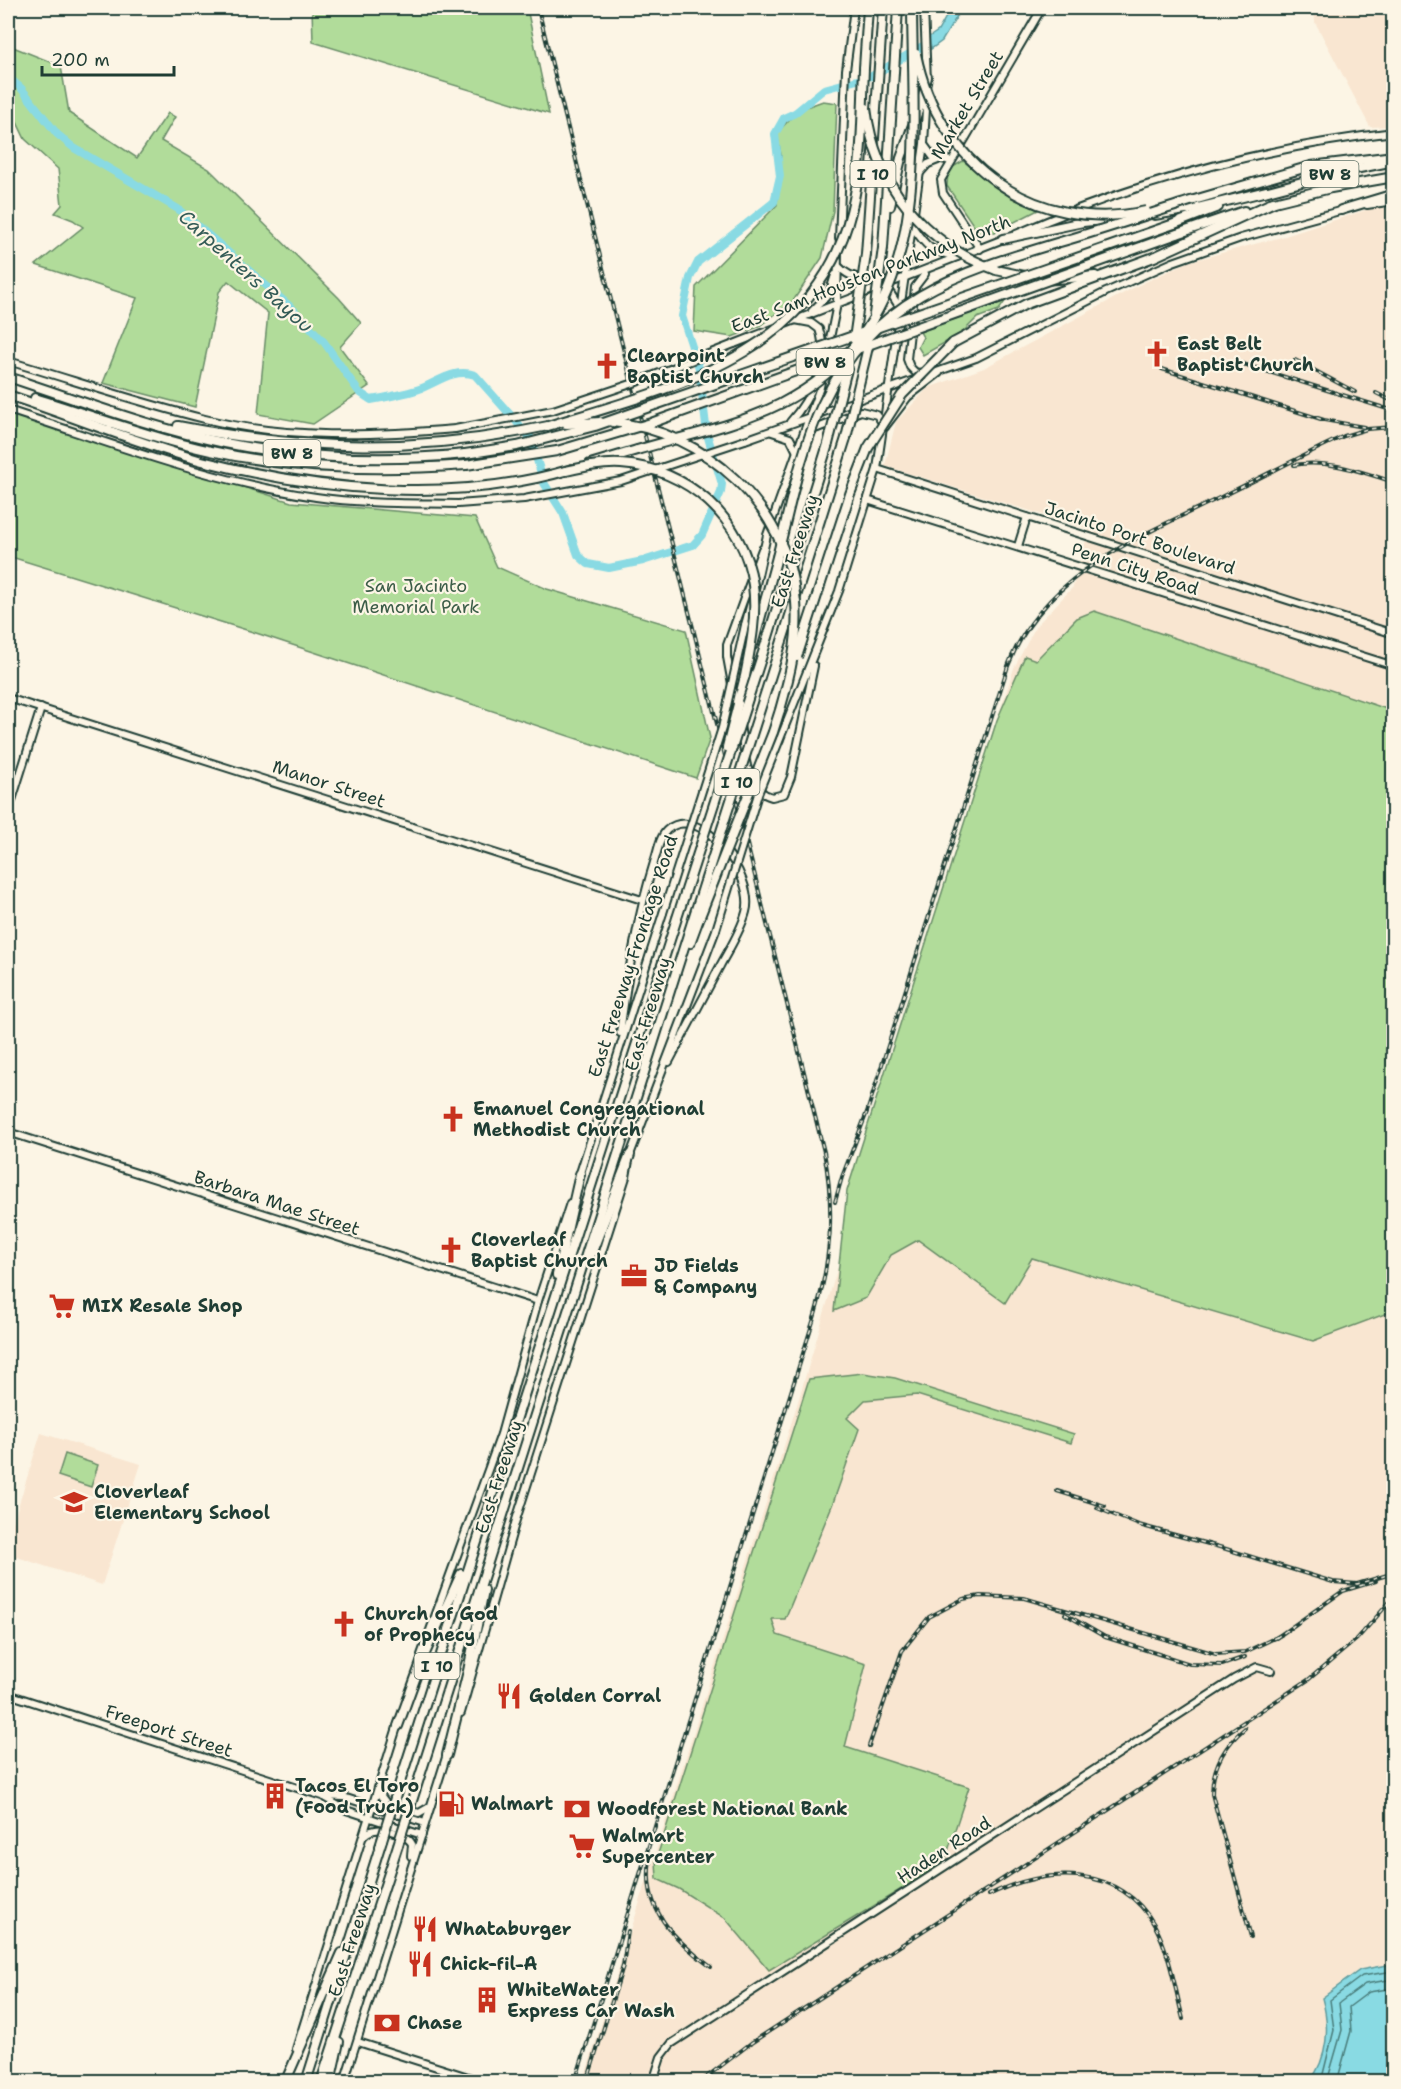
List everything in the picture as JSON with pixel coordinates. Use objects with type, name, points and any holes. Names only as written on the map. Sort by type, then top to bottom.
[{"type":"highway","points":[[548,426],[730,362],[763,342],[803,304],[830,265],[851,215],[856,185],[868,8]]},
{"type":"highway","name":"East Freeway","points":[[306,2082],[550,1310],[828,444],[852,349],[866,254],[883,8]]},
{"type":"highway","name":"East Freeway","points":[[321,2082],[695,923],[846,438],[869,340],[883,248],[898,8]]},
{"type":"highway","points":[[912,11],[921,76],[942,123],[968,158],[1002,186],[1042,205],[1086,215],[1137,213],[1194,200]]},
{"type":"highway","points":[[566,471],[733,422],[771,408],[797,394],[821,377],[850,349],[869,326],[885,300],[895,276],[908,209],[914,144],[912,11]]},
{"type":"highway","points":[[864,68],[866,108],[872,140],[895,192],[915,218],[936,238],[964,256],[996,270],[1044,280],[1110,274]]},
{"type":"highway","points":[[884,231],[901,158],[922,100],[927,77]]},
{"type":"highway","points":[[713,804],[812,429],[837,378],[870,335],[906,303],[950,278],[994,262],[1240,186],[1325,163],[1394,156]]},
{"type":"highway","name":"BW 8","points":[[8,377],[224,443],[280,452],[364,459],[465,454],[536,442],[612,421],[1267,191],[1394,161]]},
{"type":"highway","name":"BW 8","points":[[8,390],[190,446],[251,459],[303,465],[378,469],[466,465],[557,451],[651,423],[1177,234],[1274,202],[1394,177]]},
{"type":"highway","points":[[1003,239],[1083,222],[1182,211],[1267,191]]},
{"type":"highway","points":[[1341,210],[1394,194]]},
{"type":"highway","points":[[695,923],[780,710],[850,494],[868,448],[902,394],[953,343],[1026,304],[1188,243],[1274,202]]},
{"type":"highway","points":[[8,395],[200,460],[283,478],[352,486],[468,486],[523,480],[614,464],[650,469],[687,484],[720,511],[742,547],[753,582],[754,628],[745,676]]},
{"type":"highway","points":[[124,414],[264,440],[359,447],[461,442],[548,426],[608,422],[656,431],[708,457],[748,492],[766,516],[781,544],[796,600],[795,647],[780,710]]},
{"type":"highway","points":[[568,1312],[630,1155]]},
{"type":"highway","points":[[550,1310],[580,1174]]},
{"type":"highway","points":[[398,1726],[422,1660],[479,1534]]},
{"type":"highway","points":[[447,1755],[468,1671],[491,1554]]},
{"type":"highway","points":[[287,2080],[362,1905]]},
{"type":"highway","points":[[330,2082],[349,1997]]},
{"type":"main road","name":"East Freeway Frontage Road","points":[[287,2080],[386,1762],[501,1434],[538,1301],[719,737],[761,564],[764,543],[820,387],[837,304],[846,70],[854,8]]},
{"type":"main road","points":[[764,543],[743,595],[726,651],[750,775],[757,790],[763,795],[777,797],[784,794],[788,786],[809,684],[877,469],[885,428],[924,144],[927,64],[924,8]]},
{"type":"main road","name":"Market Street","points":[[980,249],[942,190],[941,180],[1042,8]]},
{"type":"main road","name":"East Sam Houston Parkway North","points":[[8,361],[206,419],[270,430],[351,434],[455,429],[564,407],[668,371],[794,320],[905,279],[1058,216],[1191,172],[1279,150],[1394,132]]},
{"type":"main road","points":[[924,144],[930,155],[938,160]]},
{"type":"main road","points":[[919,173],[928,164],[938,160],[951,161]]},
{"type":"main road","name":"BW 8","points":[[8,410],[196,470],[272,490],[357,502],[458,504],[524,499],[621,481],[745,440],[1005,346],[1106,292],[1173,262],[1241,238],[1341,210],[1394,201]]},
{"type":"main road","points":[[912,226],[925,245],[933,252],[957,257]]},
{"type":"main road","points":[[807,315],[829,294],[837,267],[847,275],[859,280],[867,279],[897,264],[909,250]]},
{"type":"main road","points":[[930,269],[920,277],[915,287],[907,359],[910,367],[916,373],[934,372]]},
{"type":"main road","points":[[880,288],[891,294],[900,309]]},
{"type":"main road","points":[[790,422],[805,405],[822,348],[819,329],[811,323],[794,320]]},
{"type":"main road","points":[[885,428],[908,397],[946,368]]},
{"type":"main road","points":[[820,387],[826,398],[838,406]]},
{"type":"main road","points":[[802,438],[815,428],[861,411],[877,415],[885,428]]},
{"type":"main road","points":[[768,431],[790,438],[797,452]]},
{"type":"main road","name":"Jacinto Port Boulevard","points":[[877,469],[1394,634]]},
{"type":"main road","name":"Penn City Road","points":[[867,500],[1394,666]]},
{"type":"main road","points":[[1018,546],[1027,517]]},
{"type":"main road","points":[[344,2082],[447,1755],[516,1520],[626,1177],[630,1155],[716,930],[758,794],[822,639]]},
{"type":"main road","name":"Manor Street","points":[[8,698],[642,900]]},
{"type":"main road","points":[[8,813],[40,708]]},
{"type":"main road","points":[[618,1047],[642,900],[665,831],[681,825],[691,825],[725,847],[740,873],[747,903],[736,936],[655,1089]]},
{"type":"main road","name":"Barbara Mae Street","points":[[8,1132],[538,1301]]},
{"type":"main road","name":"Haden Road","points":[[653,2082],[661,2057],[671,2044],[1234,1679],[1257,1667],[1271,1671]]},
{"type":"main road","name":"Freeport Street","points":[[8,1694],[322,1796],[343,1797],[425,1823]]},
{"type":"main road","points":[[386,1762],[388,1771],[381,1796],[384,1802],[419,1812],[431,1806]]},
{"type":"main road","name":"Freeport Street","points":[[322,1796],[340,1808],[422,1835]]},
{"type":"main road","points":[[359,1847],[366,1832],[372,1829],[407,1837],[413,1847],[408,1874]]},
{"type":"main road","points":[[358,2042],[484,2082]]},
{"type":"shaded area","points":[[1314,8],[1393,8],[1393,126],[1370,127],[1315,22]]},
{"type":"shaded area","points":[[1393,206],[1393,2081],[583,2082],[797,1405],[842,1253],[847,1191],[1014,668],[1036,626],[1073,587],[1089,529],[885,466],[896,422],[928,388],[984,368],[1137,286],[1188,262],[1285,236],[1366,210]]},
{"type":"shaded area","name":"Cloverleaf Elementary School","points":[[41,1433],[141,1464],[102,1585],[8,1554],[8,1539]]},
{"type":"green space","points":[[312,8],[527,8],[549,114],[313,42]]},
{"type":"green space","points":[[8,45],[61,66],[69,113],[137,158],[168,113],[175,117],[161,141],[209,169],[339,298],[361,323],[340,347],[369,386],[313,424],[258,414],[268,313],[228,281],[219,292],[195,407],[103,383],[137,298],[36,265],[83,227],[55,213],[62,205],[58,169],[25,139],[14,116],[8,111]]},
{"type":"green space","points":[[823,101],[837,103],[833,211],[822,258],[793,301],[758,327],[732,337],[694,331],[696,287],[777,205],[781,155],[777,133],[798,110]]},
{"type":"green space","points":[[963,161],[1010,197],[1038,210],[995,232],[978,232],[947,186],[948,170]]},
{"type":"green space","points":[[1006,300],[999,310],[977,318],[962,333],[923,355],[918,347],[923,337],[920,332]]},
{"type":"green space","name":"San Jacinto Memorial Park","points":[[8,412],[291,502],[475,518],[497,567],[547,589],[686,630],[710,738],[696,778],[253,632],[8,556]]},
{"type":"green space","points":[[1094,611],[1393,711],[1393,1311],[1313,1341],[1032,1258],[1005,1303],[918,1240],[891,1255],[866,1298],[834,1311],[847,1191],[997,720],[1025,656],[1036,660],[1077,618]]},
{"type":"green space","points":[[863,1373],[895,1378],[1074,1434],[1071,1443],[917,1395],[865,1400],[847,1418],[859,1429],[833,1503],[785,1619],[772,1619],[777,1635],[866,1664],[845,1747],[969,1787],[944,1863],[769,1970],[725,1918],[679,1889],[657,1879],[656,1860],[809,1379]]},
{"type":"green space","points":[[65,1454],[98,1465],[91,1487],[58,1476]]},
{"type":"water","points":[[951,8],[962,8],[942,41],[931,49],[931,36],[938,31]]},
{"type":"water","points":[[1393,1964],[1393,2081],[1310,2081],[1321,2062],[1326,2041],[1325,2009],[1322,1998],[1360,1970]]},
{"type":"waterway","name":"Carpenters Bayou","points":[[8,77],[21,88],[57,134],[74,148],[178,209],[293,309],[324,342],[359,392],[371,400],[416,390],[454,374],[475,375],[530,437],[544,483],[563,513],[578,555],[588,564],[609,568],[643,561],[693,545],[702,535],[721,492],[722,484],[707,434],[699,368],[682,316],[690,278],[698,262],[774,202],[780,176],[775,134],[784,118],[795,113],[824,89],[872,76],[938,37]]},
{"type":"railway","points":[[538,8],[824,1152],[830,1214],[828,1254],[815,1315],[575,2082]]},
{"type":"railway","points":[[1295,360],[1355,392]]},
{"type":"railway","points":[[1240,363],[1394,411]]},
{"type":"railway","points":[[1162,369],[1324,420],[1364,427]]},
{"type":"railway","points":[[1376,393],[1394,402]]},
{"type":"railway","points":[[835,1202],[867,1112],[1008,666],[1024,634],[1045,606],[1069,583],[1097,562],[1127,544],[1344,436],[1367,429],[1394,427]]},
{"type":"railway","points":[[1294,465],[1332,465],[1394,482]]},
{"type":"railway","points":[[1057,1491],[1105,1506]]},
{"type":"railway","points":[[1097,1508],[1139,1525],[1333,1582],[1357,1584],[1394,1573]]},
{"type":"railway","points":[[1276,1638],[1343,1591],[1376,1581]]},
{"type":"railway","points":[[869,1746],[902,1651],[929,1617],[963,1599],[980,1596],[1024,1598],[1216,1654],[1245,1652],[1281,1635]]},
{"type":"railway","points":[[700,2082],[751,2043],[1308,1680],[1357,1639],[1394,1597]]},
{"type":"railway","points":[[1065,1614],[1105,1637],[1190,1664],[1222,1665],[1245,1657]]},
{"type":"railway","points":[[1245,1728],[1231,1742],[1221,1757],[1214,1775],[1212,1794],[1251,1937]]},
{"type":"railway","points":[[650,1859],[649,1877],[656,1908],[673,1934],[711,1967]]},
{"type":"railway","points":[[989,1895],[1011,1885],[1057,1876],[1080,1876],[1102,1881],[1122,1891],[1140,1906],[1155,1926],[1168,1959],[1183,2019]]},
{"type":"railway","points":[[587,2082],[623,1966],[628,1931]]},
{"type":"place","name":"East Belt Baptist Church","points":[[1157,354]]},
{"type":"place","name":"Clearpoint Baptist Church","points":[[607,366]]},
{"type":"place","name":"Emanuel Congregational Methodist Church","points":[[453,1119]]},
{"type":"place","name":"Cloverleaf Baptist Church","points":[[451,1250]]},
{"type":"place","name":"JD Fields & Company","points":[[634,1276]]},
{"type":"place","name":"MIX Resale Shop","points":[[62,1306]]},
{"type":"place","name":"Cloverleaf Elementary School","points":[[74,1502]]},
{"type":"place","name":"Church of God of Prophecy","points":[[344,1624]]},
{"type":"place","name":"Golden Corral","points":[[509,1696]]},
{"type":"place","name":"Tacos El Toro (Food Truck)","points":[[275,1796]]},
{"type":"place","name":"Walmart","points":[[451,1804]]},
{"type":"place","name":"Woodforest National Bank","points":[[577,1809]]},
{"type":"place","name":"Walmart Supercenter","points":[[582,1846]]},
{"type":"place","name":"Whataburger","points":[[425,1929]]},
{"type":"place","name":"Chick-fil-A","points":[[420,1964]]},
{"type":"place","name":"WhiteWater Express Car Wash","points":[[487,2000]]},
{"type":"place","name":"Chase","points":[[387,2023]]}]
